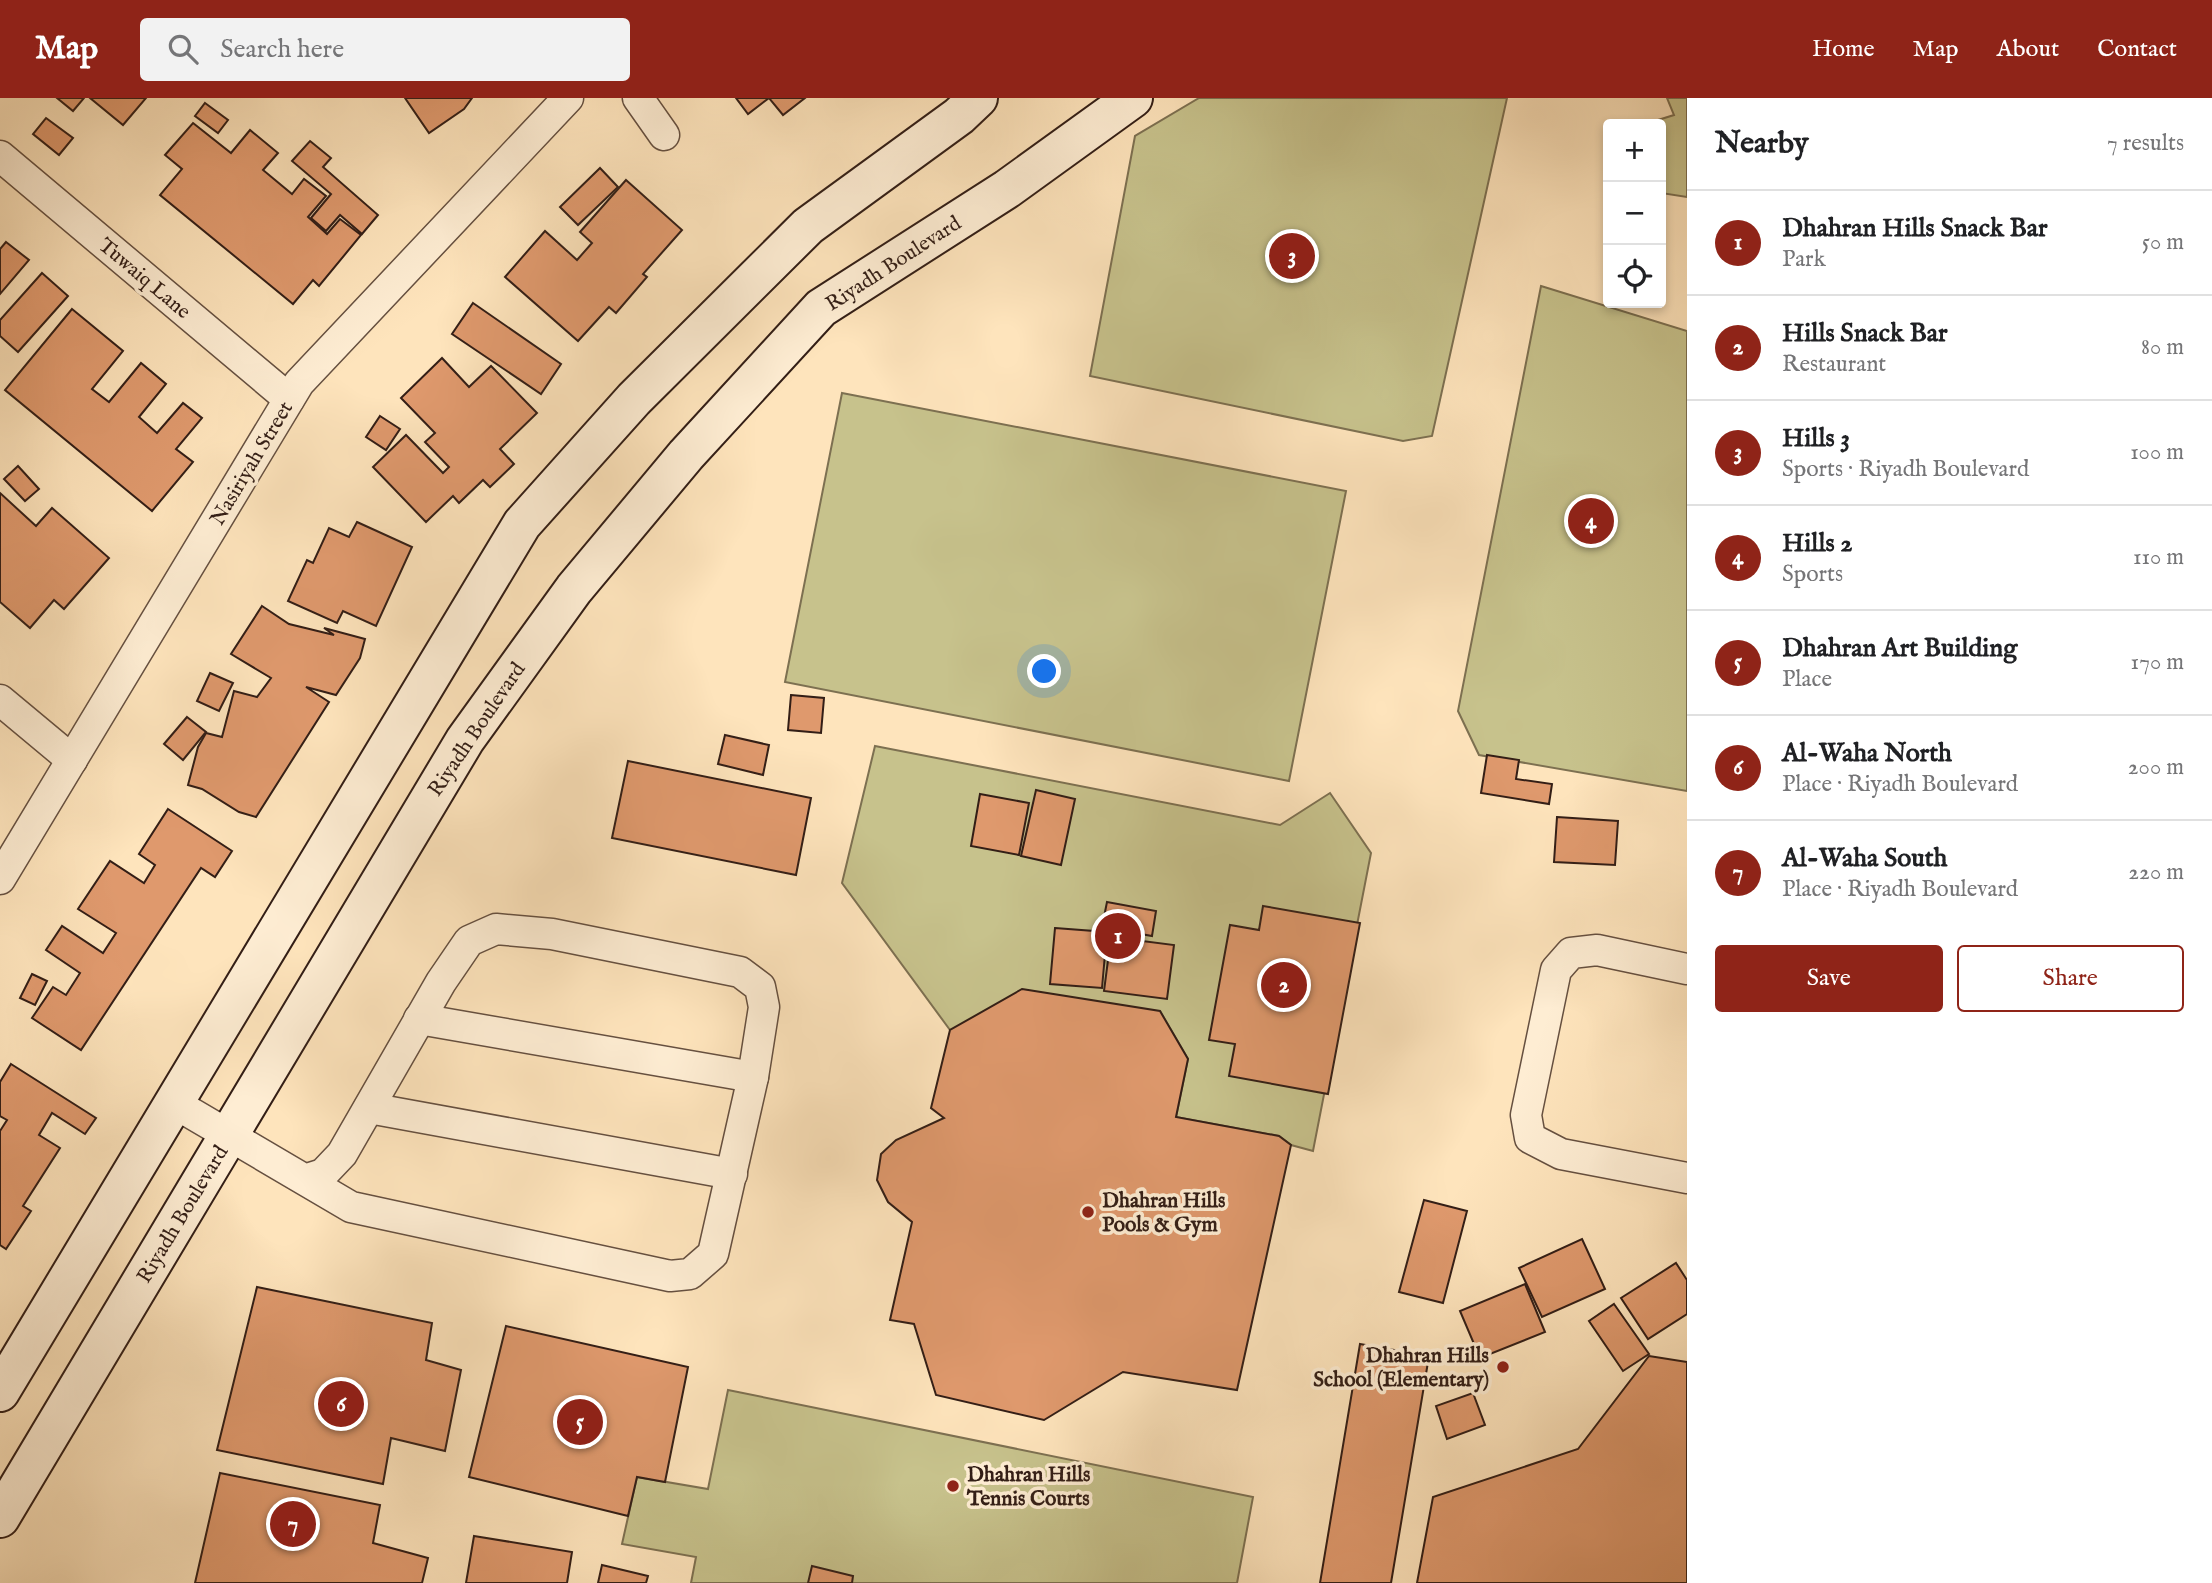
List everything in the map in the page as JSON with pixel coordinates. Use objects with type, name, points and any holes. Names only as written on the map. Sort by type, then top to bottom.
[{"type":"main road","name":"Riyadh Boulevard","points":[[0,1518],[465,740],[574,589],[687,455],[821,308],[1007,189],[1133,98]]},
{"type":"main road","points":[[0,1392],[522,524],[634,399],[808,226],[971,101]]},
{"type":"street","name":"Nasiriyah Street","points":[[0,879],[299,383],[568,98]]},
{"type":"street","points":[[638,98],[664,135]]},
{"type":"street","name":"Tuwaiq Lane","points":[[0,156],[289,399]]},
{"type":"street","points":[[0,700],[72,760]]},
{"type":"street","points":[[174,1102],[351,1207],[670,1276],[691,1274],[713,1254],[753,1077],[764,1007],[760,987],[740,972],[552,934],[496,929],[469,941],[440,982],[342,1154],[323,1174],[307,1180]]},
{"type":"street","points":[[1687,969],[1597,950],[1571,953],[1556,970],[1526,1115],[1530,1138],[1561,1154],[1687,1178]]},
{"type":"street","points":[[419,1019],[753,1077]]},
{"type":"street","points":[[369,1108],[732,1174]]},
{"type":"shaded area","points":[[1199,98],[1507,98],[1432,436],[1403,441],[1090,376],[1135,136]]},
{"type":"shaded area","points":[[1667,98],[1687,98],[1687,197],[1666,194],[1666,119],[1661,119],[1674,115]]},
{"type":"shaded area","points":[[1541,286],[1603,305],[1603,308],[1612,308],[1687,331],[1687,791],[1479,755],[1458,711]]},
{"type":"shaded area","points":[[842,393],[1346,491],[1289,781],[785,682]]},
{"type":"shaded area","points":[[875,746],[1280,825],[1330,793],[1371,853],[1313,1151],[1291,1145],[1279,1136],[1176,1117],[1188,1059],[1160,1011],[950,1030],[842,883]]},
{"type":"shaded area","name":"Dhahran Hills Tennis Courts","points":[[728,1390],[1253,1497],[1237,1583],[691,1583],[696,1557],[622,1544],[637,1477],[708,1489]]},
{"type":"building","points":[[57,98],[84,98],[73,111]]},
{"type":"building","points":[[90,98],[146,98],[123,125]]},
{"type":"building","points":[[405,98],[472,98],[464,109],[429,133]]},
{"type":"building","points":[[736,98],[769,98],[748,114]]},
{"type":"building","points":[[769,98],[805,98],[783,115]]},
{"type":"building","points":[[205,103],[228,120],[218,133],[195,116]]},
{"type":"building","points":[[46,118],[73,138],[59,155],[33,134]]},
{"type":"building","points":[[193,123],[231,153],[250,130],[278,153],[263,170],[292,194],[304,179],[326,196],[308,217],[327,234],[340,219],[361,235],[319,286],[313,280],[293,304],[160,195],[182,169],[165,155]]},
{"type":"building","points":[[310,141],[331,158],[323,167],[378,215],[362,234],[340,215],[326,231],[311,218],[331,194],[292,161]]},
{"type":"building","points":[[600,168],[618,187],[578,225],[560,207]]},
{"type":"building","points":[[626,180],[682,230],[643,274],[647,277],[616,313],[609,307],[578,341],[505,277],[545,231],[577,260],[592,243],[580,232]]},
{"type":"building","points":[[6,242],[29,260],[0,294],[0,249]]},
{"type":"building","points":[[42,273],[68,296],[18,352],[0,336],[0,320]]},
{"type":"building","points":[[473,303],[561,364],[541,394],[452,334]]},
{"type":"building","points":[[72,309],[123,351],[92,389],[109,402],[141,363],[166,384],[139,417],[157,433],[183,403],[202,418],[176,449],[193,462],[152,511],[5,390]]},
{"type":"building","points":[[442,358],[469,387],[491,366],[537,413],[500,449],[514,464],[490,487],[483,480],[459,503],[453,496],[426,522],[373,467],[406,435],[443,473],[449,467],[425,442],[435,433],[401,398]]},
{"type":"building","points":[[380,416],[400,429],[386,450],[366,437]]},
{"type":"building","points":[[18,466],[39,489],[25,501],[4,479]]},
{"type":"building","points":[[0,493],[36,526],[52,508],[109,558],[64,609],[54,600],[30,628],[0,602]]},
{"type":"building","points":[[357,522],[412,547],[376,626],[343,611],[337,623],[288,601],[307,560],[313,563],[329,528],[349,537]]},
{"type":"building","points":[[262,606],[289,624],[334,635],[324,628],[365,639],[360,658],[336,695],[306,687],[329,702],[256,817],[239,812],[202,789],[188,785],[198,747],[206,733],[222,737],[234,691],[257,697],[271,678],[231,654]]},
{"type":"building","points":[[210,673],[233,683],[219,711],[197,701]]},
{"type":"building","points":[[791,695],[824,698],[821,733],[788,730]]},
{"type":"building","points":[[187,717],[206,732],[183,760],[164,744]]},
{"type":"building","points":[[725,735],[769,745],[763,775],[718,764]]},
{"type":"building","points":[[1487,755],[1519,760],[1516,779],[1552,784],[1549,804],[1481,793]]},
{"type":"building","points":[[628,761],[811,798],[796,875],[612,838]]},
{"type":"building","points":[[1036,790],[1075,799],[1061,865],[1021,856]]},
{"type":"building","points":[[980,794],[1029,803],[1019,855],[971,846]]},
{"type":"building","points":[[168,809],[232,851],[215,877],[201,868],[81,1050],[32,1018],[53,987],[66,995],[80,973],[46,950],[62,926],[103,953],[116,933],[78,909],[110,861],[144,883],[155,865],[139,854]]},
{"type":"building","points":[[1557,817],[1618,821],[1615,865],[1554,862]]},
{"type":"building","points":[[1107,902],[1156,911],[1152,936],[1102,927]]},
{"type":"building","points":[[1263,906],[1360,923],[1328,1094],[1229,1076],[1235,1044],[1209,1040],[1230,925],[1259,930]]},
{"type":"building","points":[[1055,928],[1107,932],[1102,988],[1050,984]]},
{"type":"building","points":[[1111,937],[1174,945],[1167,999],[1104,991]]},
{"type":"building","points":[[32,974],[47,981],[35,1005],[20,998]]},
{"type":"building","name":"Dhahran Hills Pools & Gym","points":[[1022,989],[1160,1011],[1188,1059],[1176,1117],[1279,1136],[1291,1145],[1237,1390],[1123,1372],[1044,1420],[936,1395],[914,1324],[890,1320],[912,1222],[888,1202],[877,1180],[881,1154],[896,1140],[944,1118],[931,1108],[950,1030]]},
{"type":"building","points":[[11,1064],[96,1118],[85,1134],[52,1113],[39,1135],[60,1148],[23,1206],[31,1211],[6,1249],[0,1245],[0,1131],[7,1120],[0,1116],[0,1082]]},
{"type":"building","points":[[1424,1200],[1467,1211],[1443,1303],[1399,1292]]},
{"type":"building","points":[[1582,1239],[1605,1289],[1542,1317],[1519,1268]]},
{"type":"building","points":[[1676,1263],[1687,1280],[1687,1314],[1648,1339],[1621,1298]]},
{"type":"building","points":[[1525,1284],[1545,1332],[1480,1358],[1460,1311]]},
{"type":"building","points":[[257,1287],[432,1323],[426,1360],[461,1370],[445,1451],[391,1438],[383,1484],[217,1450]]},
{"type":"building","points":[[1614,1304],[1649,1354],[1623,1371],[1589,1321]]},
{"type":"building","points":[[506,1326],[688,1367],[665,1482],[637,1477],[628,1516],[469,1477]]},
{"type":"building","points":[[1360,1344],[1429,1356],[1391,1583],[1320,1583]]},
{"type":"building","points":[[1649,1356],[1687,1362],[1687,1583],[1417,1583],[1433,1497],[1578,1449]]},
{"type":"building","points":[[1473,1393],[1485,1425],[1447,1439],[1436,1406]]},
{"type":"building","points":[[220,1473],[380,1505],[373,1543],[428,1558],[422,1583],[195,1583]]},
{"type":"building","points":[[474,1536],[572,1552],[567,1583],[466,1583]]},
{"type":"building","points":[[602,1565],[648,1576],[646,1583],[598,1583]]},
{"type":"building","points":[[812,1566],[853,1576],[852,1583],[808,1583]]},
{"type":"place","name":"Hills 3","points":[[1292,256]]},
{"type":"place","name":"Hills 2","points":[[1591,521]]},
{"type":"place","name":"Dhahran Hills Snack Bar","points":[[1118,936]]},
{"type":"place","name":"Hills Snack Bar","points":[[1284,985]]},
{"type":"place","name":"Dhahran Hills Pools & Gym","points":[[1088,1212]]},
{"type":"place","name":"Dhahran Hills School (Elementary)","points":[[1503,1367]]},
{"type":"place","name":"Al-Waha North","points":[[341,1404]]},
{"type":"place","name":"Dhahran Art Building","points":[[580,1422]]},
{"type":"place","name":"Dhahran Hills Tennis Courts","points":[[953,1486]]},
{"type":"place","name":"Al-Waha South","points":[[293,1524]]}]
